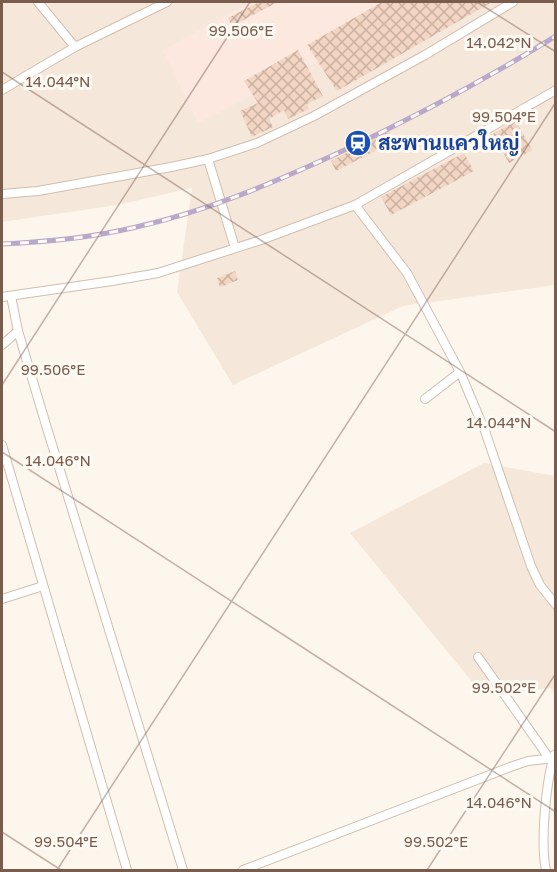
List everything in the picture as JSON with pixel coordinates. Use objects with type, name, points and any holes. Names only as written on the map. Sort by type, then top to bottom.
[{"type":"street","points":[[38,2],[75,46]]},
{"type":"street","points":[[2,90],[75,46],[167,2]]},
{"type":"street","points":[[2,194],[38,191],[99,181],[208,159],[257,143],[314,116],[425,55],[513,2]]},
{"type":"street","points":[[183,870],[6,297],[158,273],[355,205],[555,90]]},
{"type":"street","points":[[208,159],[235,248]]},
{"type":"street","points":[[355,205],[407,273],[460,372],[485,431],[531,566],[540,585],[555,605]]},
{"type":"street","points":[[2,345],[18,331]]},
{"type":"street","points":[[425,399],[460,372]]},
{"type":"street","points":[[2,445],[127,870]]},
{"type":"street","points":[[2,599],[43,586]]},
{"type":"street","points":[[478,657],[553,756],[544,833],[546,870]]},
{"type":"street","points":[[243,870],[521,763],[553,756]]},
{"type":"shaded area","points":[[2,2],[555,2],[555,285],[403,306],[233,385],[177,292],[192,188],[117,205],[2,222]]},
{"type":"shaded area","points":[[251,2],[433,2],[198,123],[163,50]]},
{"type":"shaded area","points":[[484,463],[555,476],[555,696],[551,688],[483,695],[350,533]]},
{"type":"building","points":[[259,2],[278,2],[232,26],[228,18]]},
{"type":"building","points":[[382,2],[492,2],[337,91],[307,45]]},
{"type":"building","points":[[298,50],[323,96],[307,104],[309,109],[288,119],[284,110],[269,119],[273,127],[252,137],[240,111],[258,103],[244,81]]},
{"type":"building","points":[[516,121],[532,150],[509,163],[493,134]]},
{"type":"building","points":[[389,131],[394,141],[336,171],[331,161]]},
{"type":"building","points":[[464,153],[474,171],[391,215],[381,197]]},
{"type":"building","points":[[235,271],[238,280],[220,287],[217,278]]},
{"type":"railway","points":[[2,244],[67,239],[116,231],[185,214],[236,197],[392,127],[448,98],[556,36]]},
{"type":"place","name":"สะพานแควใหญ่","points":[[358,143]]}]
